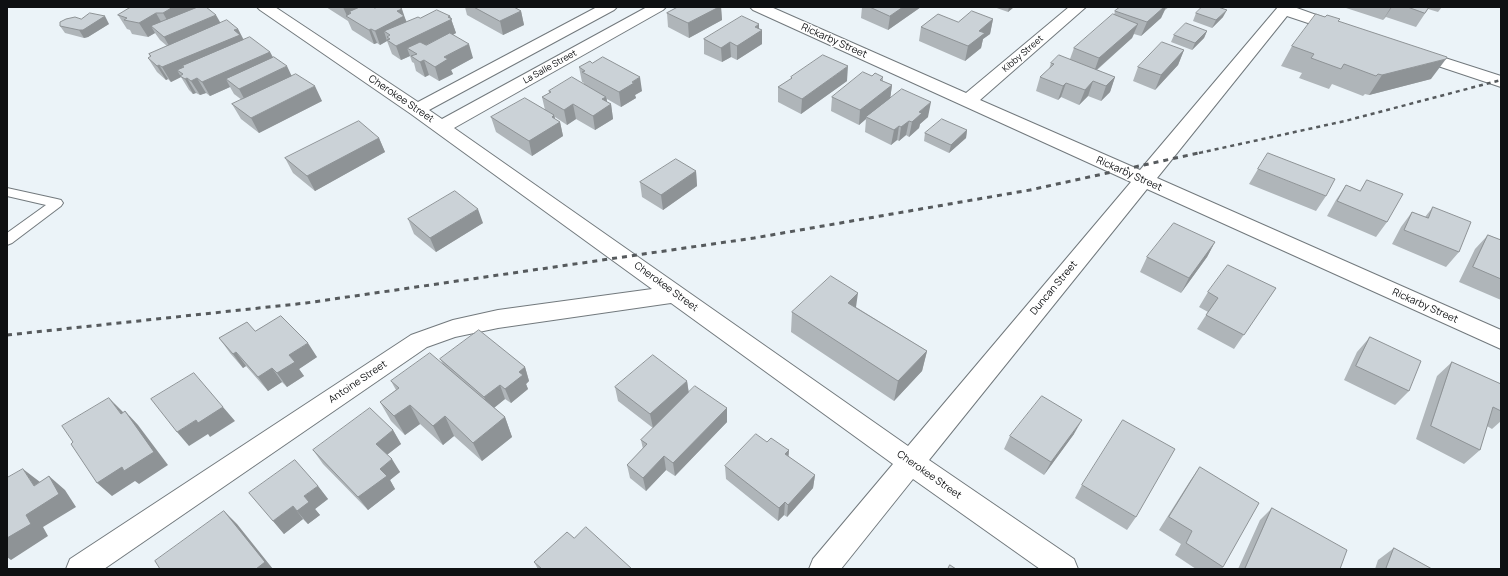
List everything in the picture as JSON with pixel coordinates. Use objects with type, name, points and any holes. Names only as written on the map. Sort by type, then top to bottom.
[{"type":"street","name":"Cherokee Street","points":[[265,7],[442,127],[910,462],[1064,569]]},
{"type":"street","points":[[417,110],[609,7]]},
{"type":"street","name":"La Salle Street","points":[[442,127],[658,7]]},
{"type":"street","name":"Rickarby Street","points":[[758,7],[1501,340]]},
{"type":"street","name":"Kibby Street","points":[[968,101],[1078,7]]},
{"type":"street","points":[[1285,8],[1358,34]]},
{"type":"street","name":"Duncan Street","points":[[823,569],[1285,8]]},
{"type":"street","points":[[1402,49],[1501,82]]},
{"type":"street","name":"Antoine Street","points":[[80,569],[418,341],[453,329],[498,319],[677,294]]},
{"type":"lane","points":[[7,192],[57,204],[7,240]]},
{"type":"building","points":[[131,7],[173,7],[163,13],[156,13],[139,23],[124,20],[127,18],[118,15]]},
{"type":"building","points":[[198,7],[206,7],[216,15],[164,37],[151,26]]},
{"type":"building","points":[[360,7],[399,7],[402,9],[397,11],[404,16],[375,31],[371,29],[369,30],[346,16],[351,13],[349,12]]},
{"type":"building","points":[[474,7],[514,7],[521,11],[500,21]]},
{"type":"building","points":[[678,7],[719,7],[688,23],[667,13]]},
{"type":"building","points":[[870,7],[903,7],[890,16]]},
{"type":"building","points":[[1120,7],[1164,7],[1147,22],[1115,11]]},
{"type":"building","points":[[1202,7],[1218,7],[1227,10],[1216,20],[1196,13]]},
{"type":"building","points":[[1408,7],[1429,7],[1425,13]]},
{"type":"building","points":[[437,10],[450,16],[448,17],[452,19],[396,46],[387,40],[390,39],[387,37],[390,35],[384,31]]},
{"type":"building","points":[[972,11],[993,19],[979,31],[985,33],[968,46],[921,27],[938,14],[958,22]]},
{"type":"building","points":[[90,13],[105,16],[83,30],[60,26],[60,22],[66,19],[75,17],[81,19]]},
{"type":"building","points":[[1113,14],[1138,24],[1099,58],[1074,48]]},
{"type":"building","points":[[1316,14],[1325,17],[1327,15],[1340,19],[1338,21],[1447,57],[1446,59],[1382,75],[1378,74],[1376,76],[1344,64],[1341,69],[1311,58],[1314,54],[1292,46]]},
{"type":"building","points":[[742,16],[759,24],[755,27],[762,30],[737,46],[730,42],[721,48],[704,39]]},
{"type":"building","points":[[227,20],[238,29],[234,30],[240,35],[162,67],[159,65],[157,66],[148,58],[151,56],[149,54]]},
{"type":"building","points":[[1186,23],[1207,31],[1195,43],[1174,35]]},
{"type":"building","points":[[450,33],[469,44],[444,57],[448,59],[435,67],[424,60],[420,62],[411,56],[417,54],[407,48],[420,42],[426,45]]},
{"type":"building","points":[[250,37],[270,52],[202,82],[197,78],[191,81],[180,76],[183,74],[177,70],[184,67],[182,66]]},
{"type":"building","points":[[1162,42],[1184,50],[1161,75],[1138,67]]},
{"type":"building","points":[[823,55],[848,66],[802,99],[778,87],[792,78],[791,77]]},
{"type":"building","points":[[1059,55],[1115,77],[1106,86],[1093,81],[1085,90],[1066,83],[1063,86],[1040,77],[1054,64],[1051,63]]},
{"type":"building","points":[[274,57],[287,66],[239,89],[226,79]]},
{"type":"building","points":[[603,57],[640,77],[632,82],[634,83],[619,92],[582,72],[585,71],[579,67],[590,61],[592,63]]},
{"type":"building","points":[[863,72],[872,76],[875,73],[883,77],[880,80],[892,85],[860,110],[832,97]]},
{"type":"building","points":[[296,74],[315,86],[251,118],[232,104]]},
{"type":"building","points":[[572,77],[606,97],[602,99],[611,104],[593,116],[573,104],[564,110],[542,97]]},
{"type":"building","points":[[902,89],[931,102],[919,112],[922,113],[912,122],[909,121],[894,130],[866,117]]},
{"type":"building","points":[[525,98],[554,115],[552,117],[560,122],[529,141],[491,117]]},
{"type":"building","points":[[942,119],[967,130],[951,145],[925,133]]},
{"type":"building","points":[[359,121],[379,138],[307,176],[285,158]]},
{"type":"building","points":[[1268,153],[1335,179],[1326,196],[1258,169]]},
{"type":"building","points":[[676,159],[696,171],[661,195],[640,182]]},
{"type":"building","points":[[1367,180],[1403,194],[1387,222],[1337,201],[1346,185],[1360,191]]},
{"type":"building","points":[[455,191],[478,209],[430,238],[408,219]]},
{"type":"building","points":[[1433,207],[1471,222],[1459,252],[1404,230],[1412,212],[1428,218]]},
{"type":"building","points":[[1174,223],[1215,242],[1189,278],[1147,257]]},
{"type":"building","points":[[1488,235],[1501,240],[1501,279],[1473,267]]},
{"type":"building","points":[[1228,265],[1276,288],[1244,335],[1206,315],[1218,298],[1208,292]]},
{"type":"building","points":[[831,276],[858,293],[848,303],[927,351],[898,381],[792,312]]},
{"type":"building","points":[[281,316],[308,343],[289,355],[295,362],[277,373],[272,368],[258,377],[236,352],[233,354],[219,338],[247,322],[255,331]]},
{"type":"building","points":[[479,330],[525,367],[519,372],[523,375],[505,389],[500,385],[484,397],[440,359]]},
{"type":"building","points":[[1370,337],[1421,361],[1409,391],[1356,366]]},
{"type":"building","points":[[430,353],[505,417],[473,443],[445,416],[433,426],[410,405],[394,416],[380,402],[399,388],[391,381]]},
{"type":"building","points":[[653,355],[687,381],[650,414],[615,387]]},
{"type":"building","points":[[1452,362],[1501,384],[1501,411],[1493,407],[1480,450],[1431,426]]},
{"type":"building","points":[[194,373],[223,407],[198,423],[196,420],[177,432],[151,399]]},
{"type":"building","points":[[695,386],[727,408],[673,463],[664,456],[643,478],[627,465],[647,444],[641,440]]},
{"type":"building","points":[[1042,396],[1082,420],[1051,462],[1010,436]]},
{"type":"building","points":[[109,398],[121,414],[125,411],[154,452],[124,471],[122,467],[97,483],[71,444],[73,442],[62,426]]},
{"type":"building","points":[[370,408],[393,430],[376,444],[392,459],[380,469],[387,476],[358,497],[313,450]]},
{"type":"building","points":[[1123,420],[1175,449],[1136,517],[1082,485]]},
{"type":"building","points":[[756,434],[767,442],[771,438],[789,450],[785,454],[815,475],[788,505],[785,502],[779,508],[725,466]]},
{"type":"building","points":[[295,460],[318,486],[304,496],[309,502],[297,511],[293,506],[273,521],[249,493]]},
{"type":"building","points":[[1200,467],[1259,503],[1223,567],[1186,543],[1192,531],[1169,517]]},
{"type":"building","points":[[23,469],[34,486],[49,476],[59,494],[26,515],[31,524],[7,538],[7,478]]},
{"type":"building","points":[[1272,508],[1347,550],[1340,569],[1245,569]]},
{"type":"building","points":[[224,511],[265,562],[256,569],[160,569],[155,561]]},
{"type":"building","points":[[586,527],[632,569],[542,569],[534,562],[567,532],[574,538]]},
{"type":"building","points":[[1394,548],[1432,569],[1386,569]]},
{"type":"building","points":[[950,565],[956,569],[948,569]]},
{"type":"railway","points":[[1199,153],[1345,121],[1501,80]]},
{"type":"railway","points":[[7,335],[306,303],[754,238],[1030,190],[1203,152]]}]
